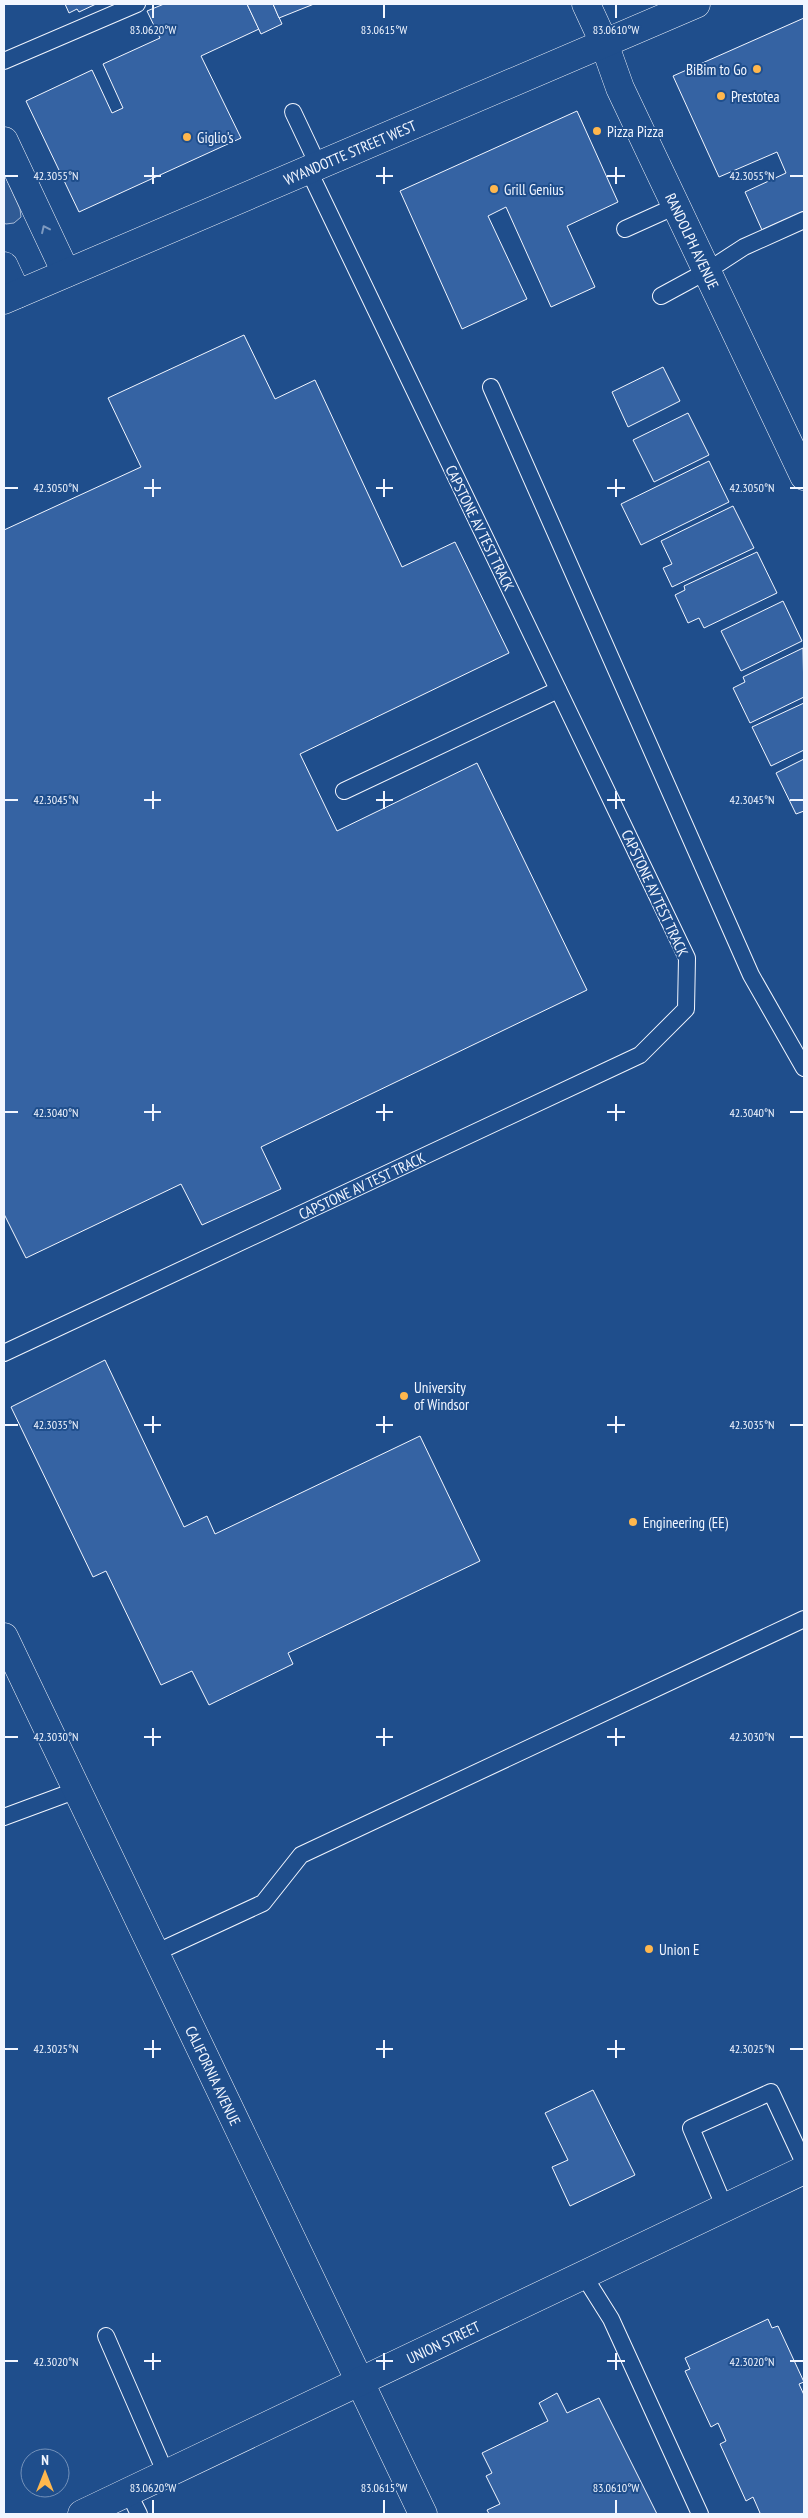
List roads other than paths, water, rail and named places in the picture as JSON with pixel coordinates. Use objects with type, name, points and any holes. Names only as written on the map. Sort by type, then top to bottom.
[{"type":"street","name":"RANDOLPH AVENUE","points":[[586,4],[604,43],[620,88],[804,476]]},
{"type":"street","name":"WYANDOTTE STREET WEST","points":[[10,297],[314,169],[696,4]]},
{"type":"street","points":[[4,141],[66,273]]},
{"type":"street","points":[[4,266],[10,297]]},
{"type":"street","name":"CALIFORNIA AVENUE","points":[[4,1637],[423,2514]]},
{"type":"street","name":"UNION STREET","points":[[82,2514],[134,2503],[166,2474],[804,2170]]},
{"type":"lane","points":[[4,61],[138,4]]},
{"type":"lane","name":"CAPSTONE AV TEST TRACK","points":[[4,1353],[640,1055],[686,1009],[687,958],[558,690],[314,169],[293,112]]},
{"type":"lane","points":[[625,229],[676,206]]},
{"type":"lane","points":[[661,296],[707,271],[744,247],[804,220]]},
{"type":"lane","points":[[490,387],[751,975],[804,1068]]},
{"type":"lane","points":[[344,791],[558,690]]},
{"type":"lane","points":[[155,1953],[263,1903],[301,1856],[804,1619]]},
{"type":"lane","points":[[4,1817],[77,1790]]},
{"type":"lane","points":[[725,2208],[691,2128],[771,2092],[804,2163]]},
{"type":"lane","points":[[584,2276],[611,2319],[700,2514]]},
{"type":"lane","points":[[106,2336],[166,2474]]},
{"type":"place","name":"BiBim to Go","points":[[757,69]]},
{"type":"place","name":"Prestotea","points":[[721,96]]},
{"type":"place","name":"Pizza Pizza","points":[[597,131]]},
{"type":"place","name":"Giglio's","points":[[187,137]]},
{"type":"place","name":"Grill Genius","points":[[494,189]]},
{"type":"place","name":"University of Windsor","points":[[404,1396]]},
{"type":"place","name":"Engineering (EE)","points":[[633,1522]]},
{"type":"place","name":"Union E","points":[[649,1949]]}]
